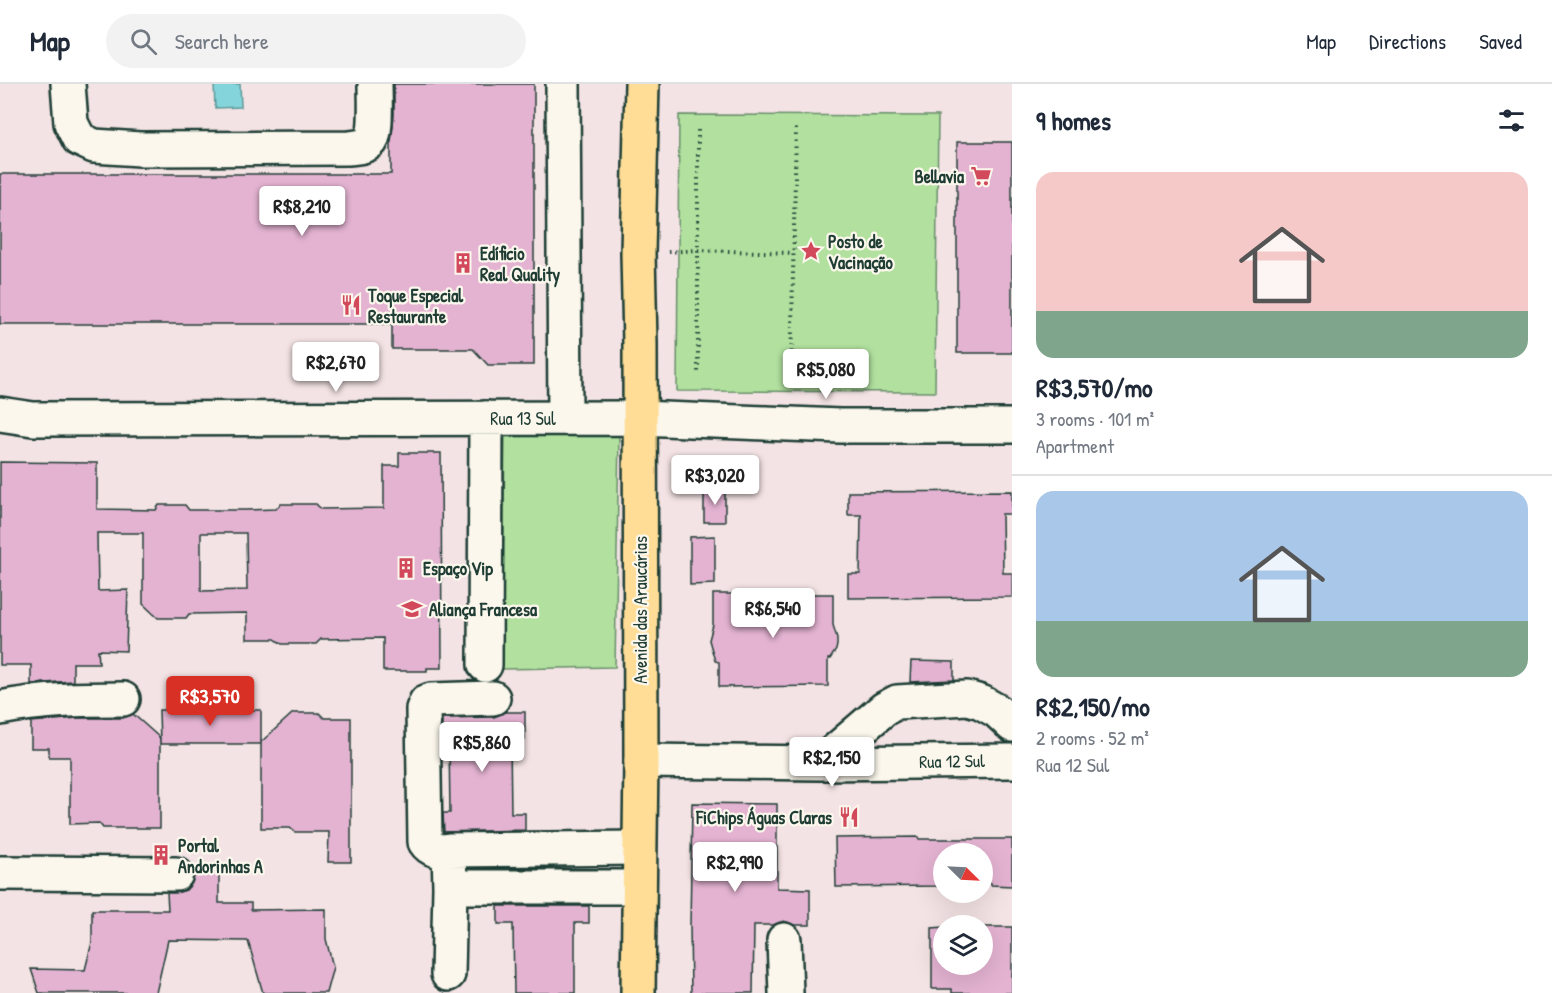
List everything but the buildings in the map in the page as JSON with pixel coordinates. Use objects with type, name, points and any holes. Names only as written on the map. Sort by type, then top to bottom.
[{"type":"main road","name":"Avenida das Araucárias","points":[[638,993],[641,761],[638,253],[642,84]]},
{"type":"street","points":[[68,84],[71,123],[79,139],[94,146],[140,149],[364,146],[371,141],[374,132],[375,84]]},
{"type":"street","points":[[563,84],[565,418]]},
{"type":"street","name":"Rua 13 Sul","points":[[0,414],[33,419],[639,418],[840,426],[1012,426]]},
{"type":"street","points":[[485,665],[486,418]]},
{"type":"street","name":"Rua 13 Sul","points":[[0,427],[33,419]]},
{"type":"street","points":[[493,698],[426,702],[423,710],[425,842],[428,846],[441,852],[449,850],[639,848]]},
{"type":"street","points":[[821,763],[884,709],[897,702],[967,698],[989,706],[1012,725]]},
{"type":"street","points":[[0,708],[70,699],[123,699]]},
{"type":"street","name":"Rua 12 Sul","points":[[641,761],[821,763],[1012,761]]},
{"type":"street","points":[[448,974],[449,850]]},
{"type":"street","points":[[0,873],[176,874]]},
{"type":"street","points":[[450,887],[639,887]]},
{"type":"street","points":[[783,940],[786,993]]},
{"type":"path","points":[[791,376],[796,125]]},
{"type":"path","points":[[698,130],[698,376]]},
{"type":"path","points":[[638,253],[697,250],[794,253]]},
{"type":"green space","points":[[679,115],[938,116],[935,392],[677,391]]},
{"type":"green space","points":[[505,433],[619,435],[615,667],[502,669]]},
{"type":"water","points":[[214,84],[240,84],[241,107],[215,108]]},
{"type":"place","name":"Bellavia","points":[[981,176]]},
{"type":"place","name":"Posto de Vacinação","points":[[811,251]]},
{"type":"place","name":"Edíficio Real Quality","points":[[463,263]]},
{"type":"place","name":"Toque Especial Restaurante","points":[[351,305]]},
{"type":"place","name":"Espaço Vip","points":[[406,568]]},
{"type":"place","name":"Aliança Francesa","points":[[412,609]]},
{"type":"place","name":"FiChips Águas Claras","points":[[849,817]]},
{"type":"place","name":"Portal Andorinhas A","points":[[161,855]]}]
